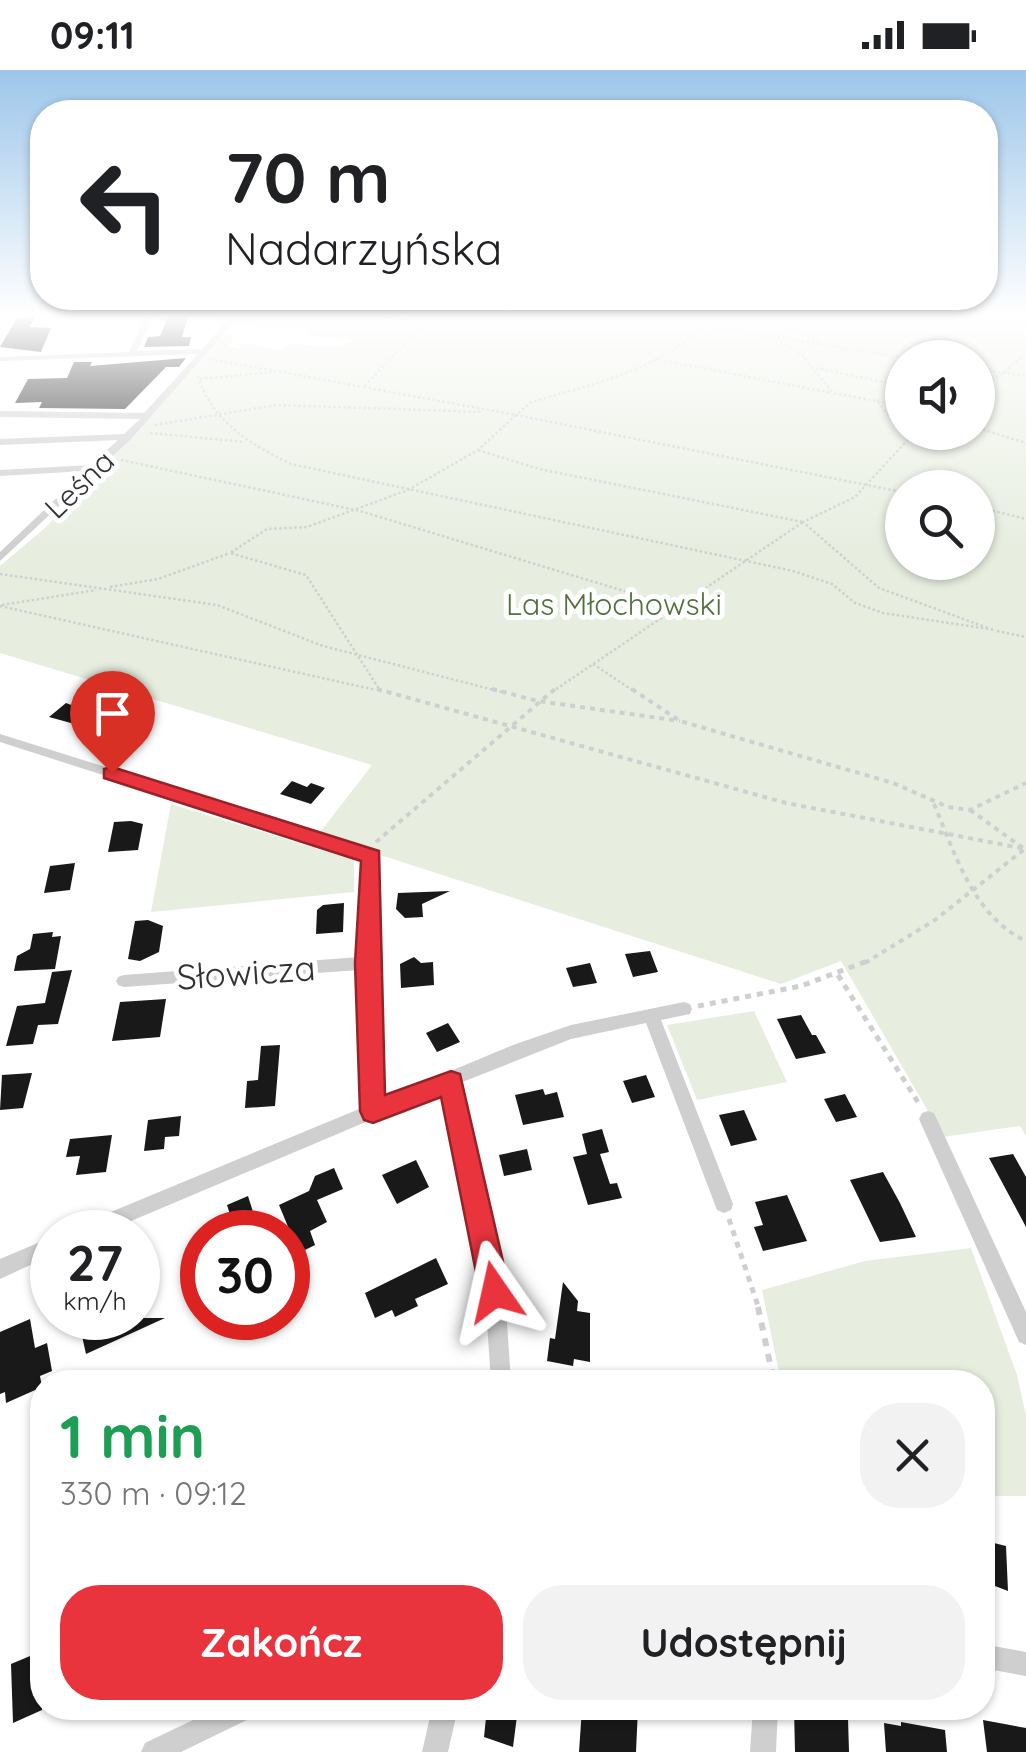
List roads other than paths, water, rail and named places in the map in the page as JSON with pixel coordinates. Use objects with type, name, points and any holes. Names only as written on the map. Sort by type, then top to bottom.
[{"type":"street","name":"Leśna","points":[[0,558],[128,437],[167,392]]},
{"type":"street","points":[[0,414],[85,412],[147,416]]},
{"type":"street","points":[[0,442],[128,437]]},
{"type":"street","points":[[0,473],[96,468]]},
{"type":"street","points":[[0,540],[21,538]]},
{"type":"street","points":[[0,738],[372,856],[367,963],[373,1111]]},
{"type":"street","name":"Słowicza","points":[[124,981],[367,963]]},
{"type":"street","points":[[137,1210],[570,1032],[684,1009]]},
{"type":"street","points":[[652,1015],[724,1204]]},
{"type":"street","points":[[451,1082],[495,1292],[500,1370]]},
{"type":"street","points":[[928,1119],[1026,1335]]},
{"type":"street","points":[[0,1269],[30,1256]]},
{"type":"street","points":[[995,1658],[1026,1664]]},
{"type":"street","points":[[154,1752],[219,1720]]},
{"type":"street","points":[[435,1752],[442,1720]]},
{"type":"street","points":[[764,1752],[765,1720]]},
{"type":"park label","name":"Las Młochowski","points":[[614,604]]}]
